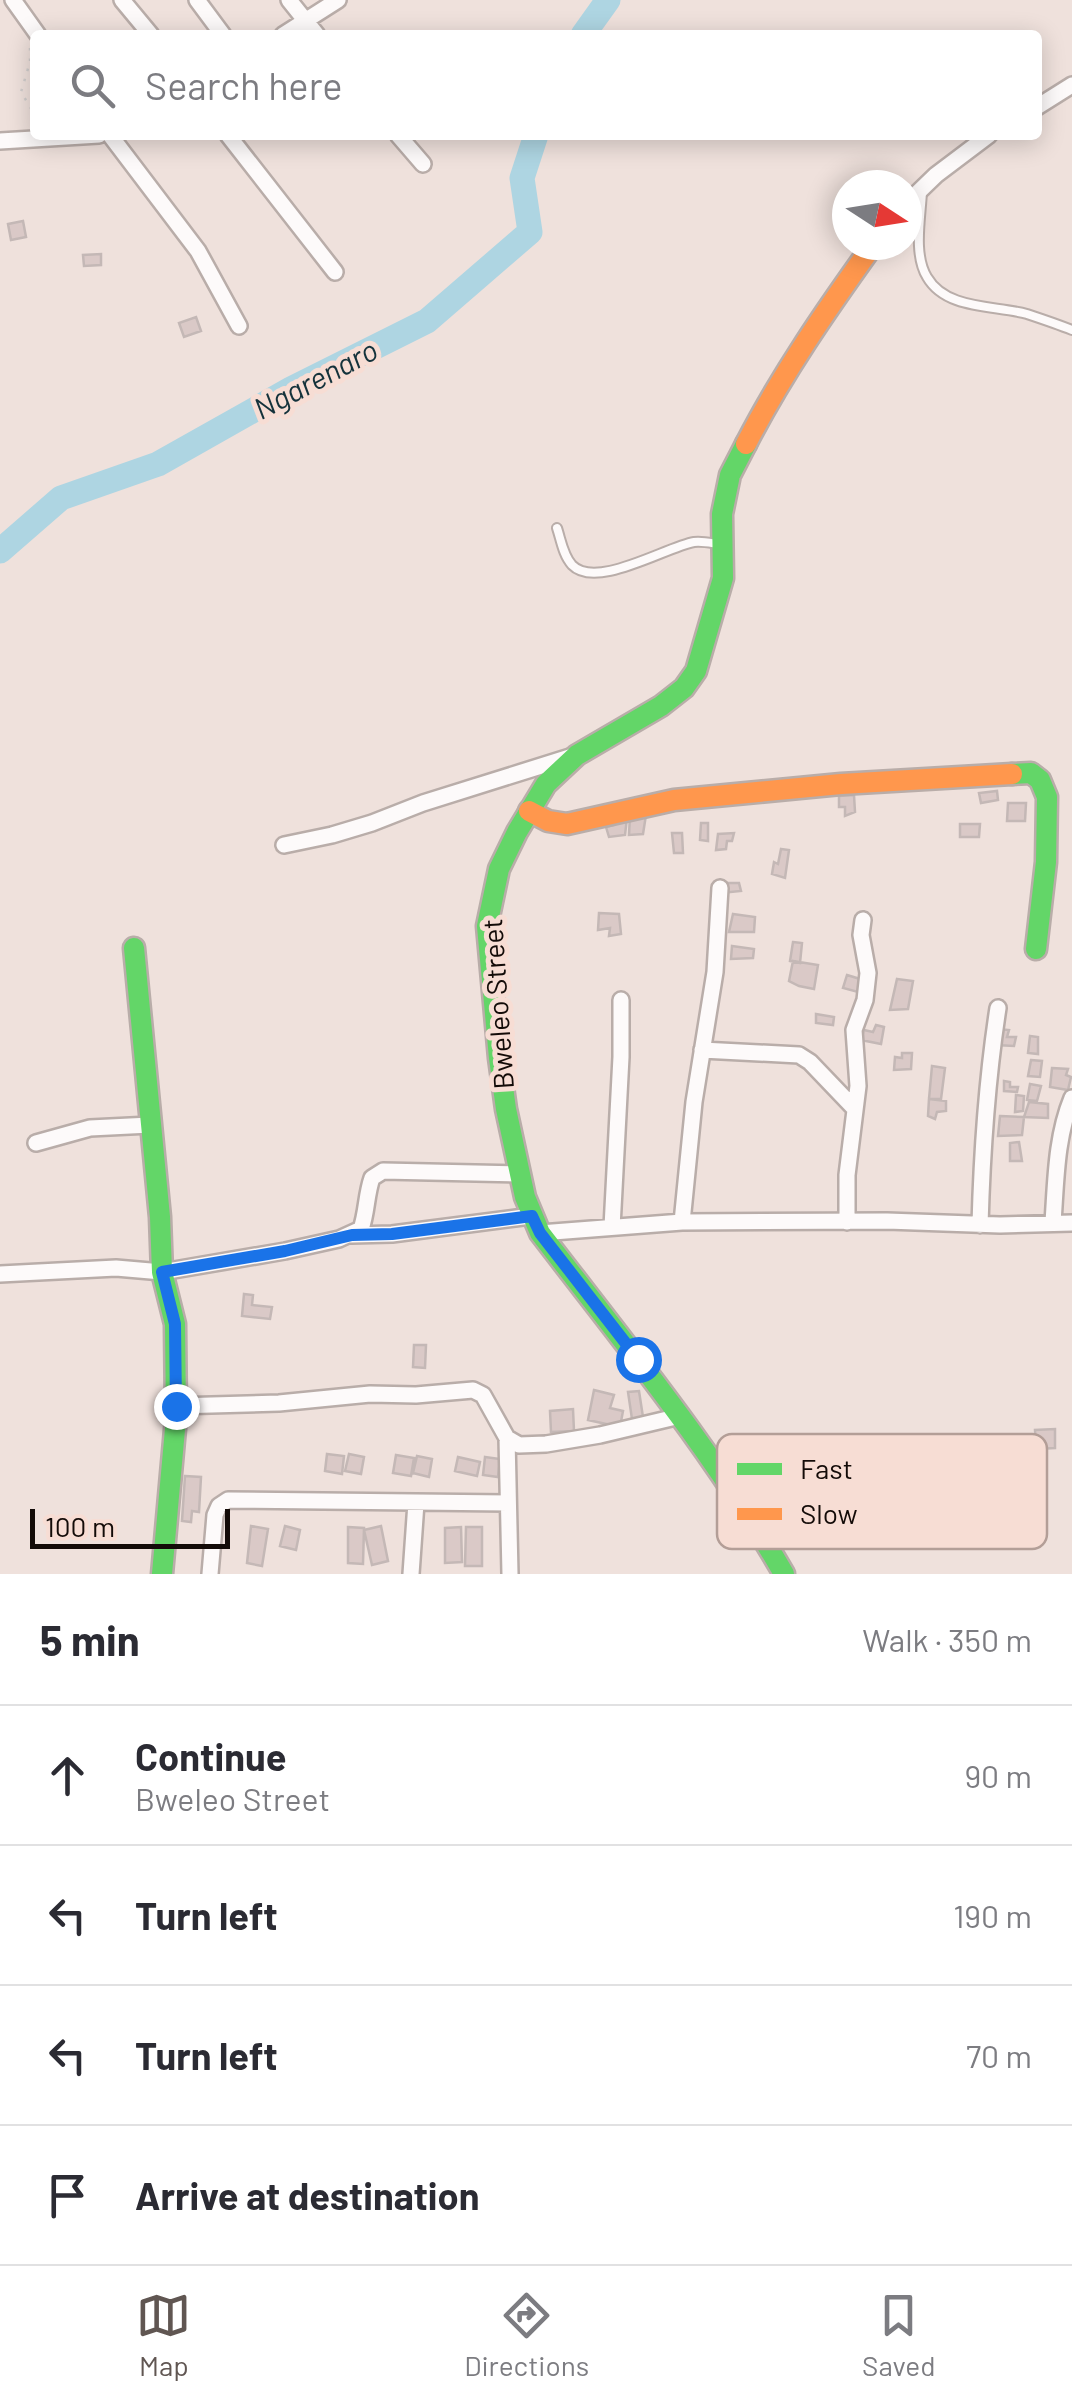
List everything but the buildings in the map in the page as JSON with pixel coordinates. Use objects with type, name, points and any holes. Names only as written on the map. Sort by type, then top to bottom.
[{"type":"street","points":[[13,0],[30,32]]},
{"type":"street","points":[[122,0],[146,30]]},
{"type":"street","points":[[197,0],[219,30]]},
{"type":"street","points":[[289,0],[313,30]]},
{"type":"street","points":[[290,30],[338,0]]},
{"type":"street","points":[[1042,104],[1072,85]]},
{"type":"street","points":[[0,141],[30,139]]},
{"type":"street","points":[[114,140],[198,251],[240,326]]},
{"type":"street","points":[[232,140],[335,272]]},
{"type":"street","points":[[402,140],[423,164]]},
{"type":"street","points":[[922,188],[983,140]]},
{"type":"street","name":"Bweleo Street","points":[[717,1466],[536,1225],[520,1174],[501,1080],[487,926],[499,869],[546,784],[577,755],[661,706],[684,688],[696,671],[723,578],[724,498],[730,475],[763,411],[861,260]]},
{"type":"street","points":[[284,845],[372,823],[577,755]]},
{"type":"street","points":[[529,811],[548,821],[568,824],[674,800],[841,784],[1032,773],[1040,780],[1047,798],[1046,862],[1036,950]]},
{"type":"street","points":[[682,1222],[716,955],[720,888]]},
{"type":"street","points":[[848,1222],[847,1175],[858,1086],[854,1030],[868,973],[860,934],[863,920]]},
{"type":"street","points":[[134,948],[162,1272],[175,1324],[176,1406],[162,1574]]},
{"type":"street","points":[[612,1227],[622,1000]]},
{"type":"street","points":[[980,1224],[986,1106],[998,1008]]},
{"type":"street","points":[[702,1050],[799,1055],[854,1108]]},
{"type":"street","points":[[1053,1222],[1060,1141],[1072,1098]]},
{"type":"street","points":[[36,1142],[90,1128],[150,1126]]},
{"type":"street","points":[[352,1235],[365,1218],[372,1178],[383,1171],[520,1174]]},
{"type":"street","points":[[0,1274],[116,1268],[162,1272],[352,1235],[536,1225],[1072,1223]]},
{"type":"street","points":[[176,1406],[474,1390],[483,1395],[507,1438],[510,1574]]},
{"type":"street","points":[[507,1438],[519,1445],[546,1444],[680,1416]]},
{"type":"street","points":[[210,1574],[215,1515],[222,1502],[508,1504]]},
{"type":"street","points":[[411,1574],[416,1502]]},
{"type":"street","name":"Bweleo Street","points":[[771,1549],[784,1574]]},
{"type":"lane","points":[[922,260],[926,276],[941,292],[960,302],[1027,314],[1072,330]]},
{"type":"lane","points":[[557,528],[566,556],[574,568],[586,572],[597,573],[654,558],[696,542],[723,545]]},
{"type":"path","points":[[30,62],[21,92],[30,107]]},
{"type":"waterway","name":"Ngarenaro","points":[[587,30],[608,0]]},
{"type":"waterway","name":"Ngarenaro","points":[[0,551],[61,498],[158,464],[291,389],[427,321],[530,232],[522,178],[534,140]]},
{"type":"traffic: fast","points":[[717,1469],[540,1233],[525,1197],[506,1109],[487,926],[499,869],[546,784],[577,755],[661,706],[684,688],[696,671],[723,578],[722,514],[730,475],[746,444]]},
{"type":"traffic: fast","points":[[1012,774],[1031,773],[1040,780],[1047,797],[1046,862],[1036,949]]},
{"type":"traffic: fast","points":[[134,948],[162,1272],[175,1324],[176,1418],[162,1574]]},
{"type":"traffic: fast","points":[[769,1549],[784,1574]]},
{"type":"traffic: slow","points":[[746,444],[806,342],[863,260]]},
{"type":"traffic: slow","points":[[529,811],[548,821],[567,824],[674,800],[841,784],[1012,774]]},
{"type":"route","points":[[176,1406],[175,1324],[162,1272],[352,1235],[392,1234],[532,1216],[540,1233],[638,1359]]}]
